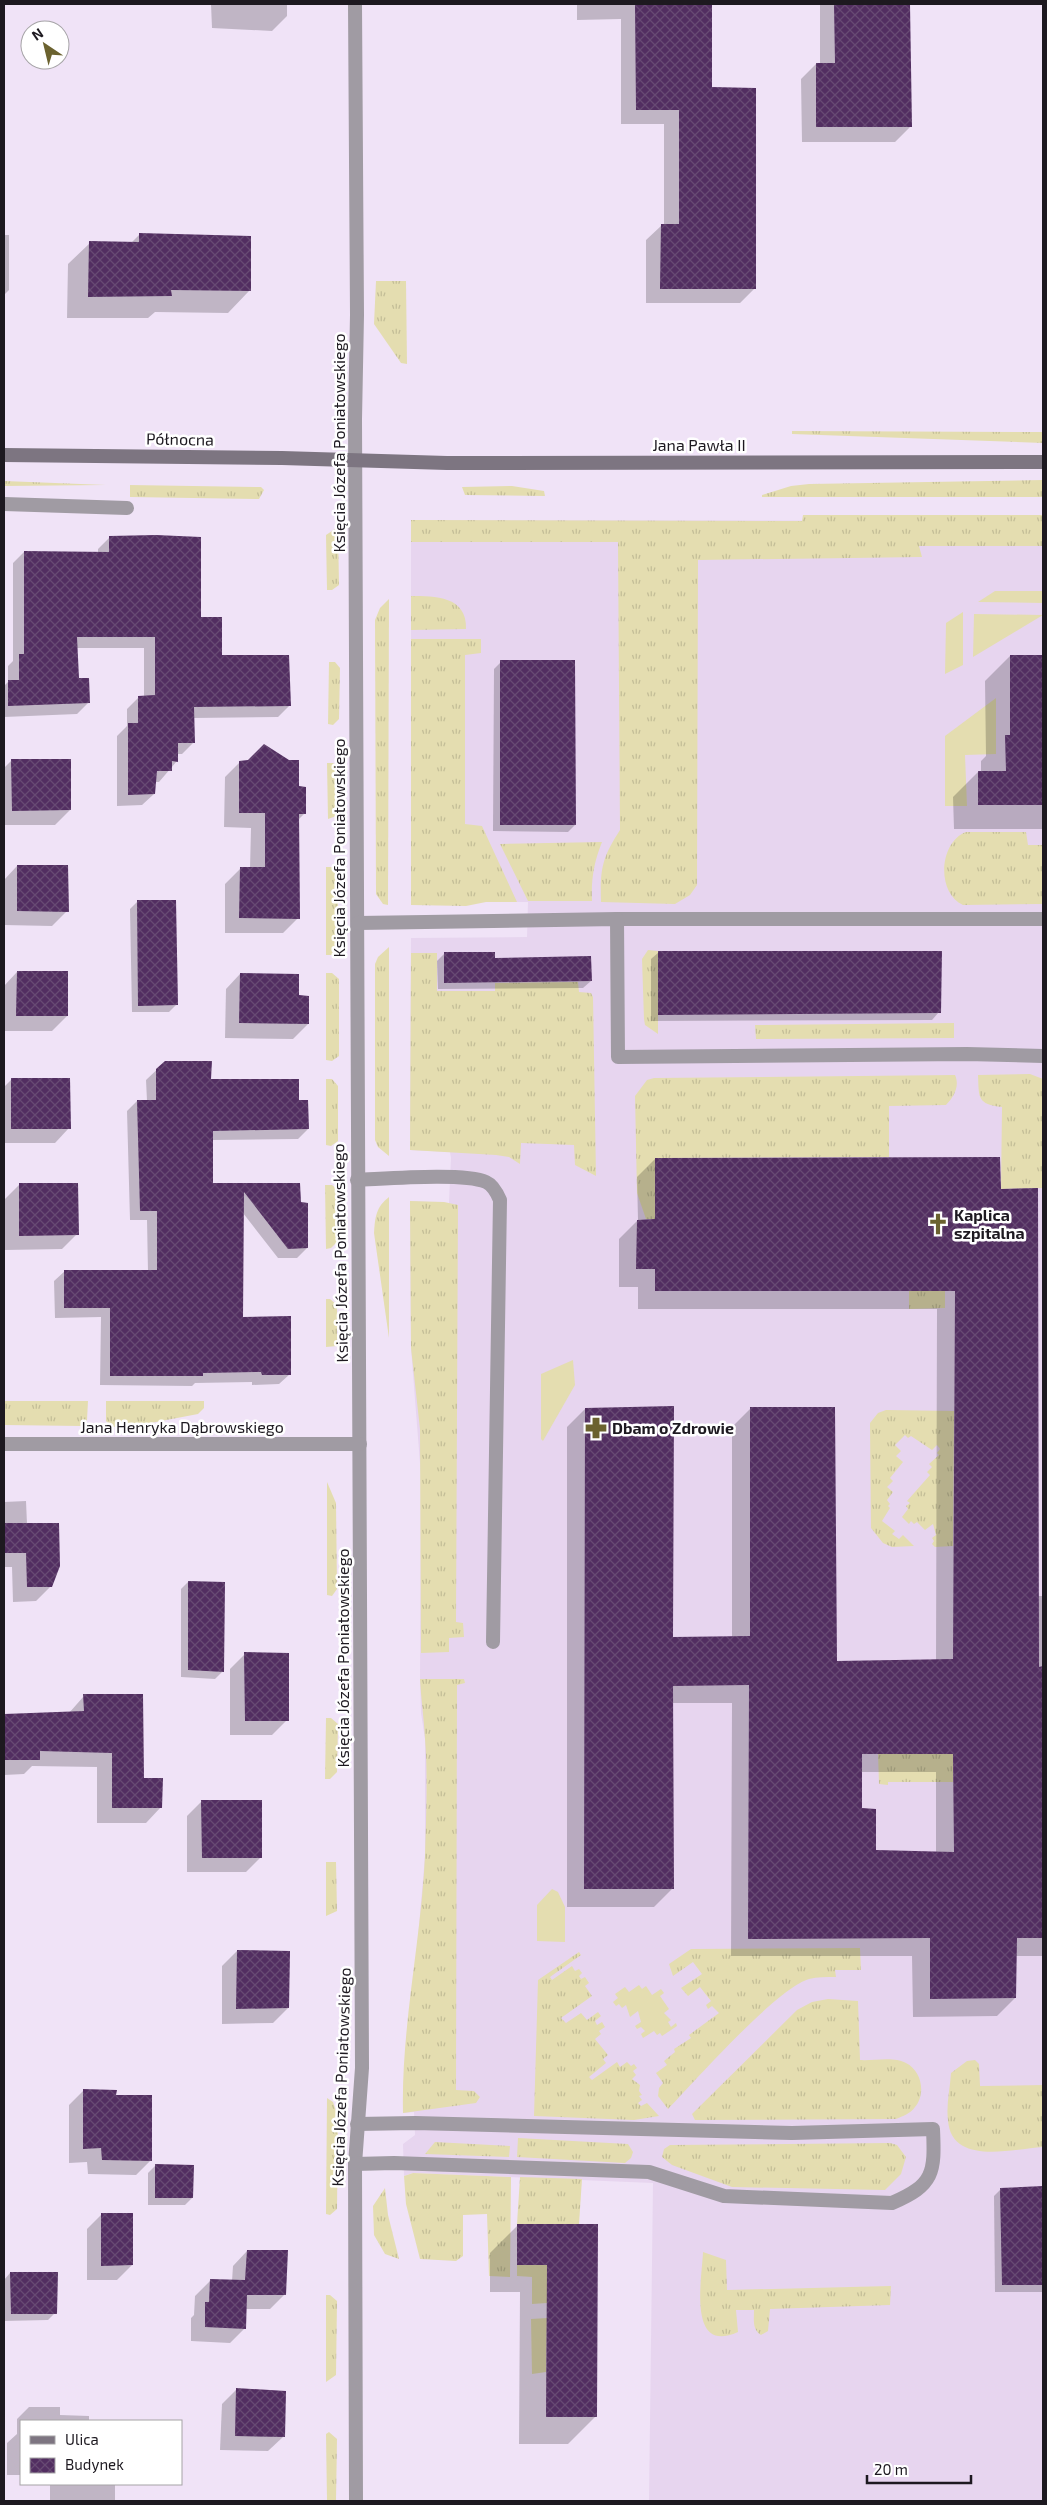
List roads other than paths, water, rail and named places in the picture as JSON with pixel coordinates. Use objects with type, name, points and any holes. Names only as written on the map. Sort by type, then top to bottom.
[{"type":"main road","name":"Północna","points":[[4,455],[282,458],[355,461]]},
{"type":"main road","name":"Jana Pawła II","points":[[355,461],[447,463],[1043,462]]},
{"type":"street","name":"Księcia Józefa Poniatowskiego","points":[[354,4],[357,315],[355,461],[358,923],[356,1180],[360,1444],[362,2068],[355,2164],[356,2501]]},
{"type":"street","points":[[4,504],[127,508]]},
{"type":"street","points":[[358,923],[617,919],[1043,919]]},
{"type":"street","points":[[617,919],[618,1056],[958,1054],[1043,1056]]},
{"type":"street","points":[[356,1180],[400,1178],[478,1180],[490,1184],[500,1200],[493,1642]]},
{"type":"street","name":"Jana Henryka Dąbrowskiego","points":[[4,1444],[360,1444]]},
{"type":"street","points":[[355,2164],[394,2163],[649,2172],[724,2196],[892,2203],[923,2186],[931,2172],[934,2156],[933,2129],[792,2133],[357,2124]]},
{"type":"place","name":"Kaplica szpitalna","points":[[938,1224]]},
{"type":"place","name":"Dbam o Zdrowie","points":[[596,1428]]}]
